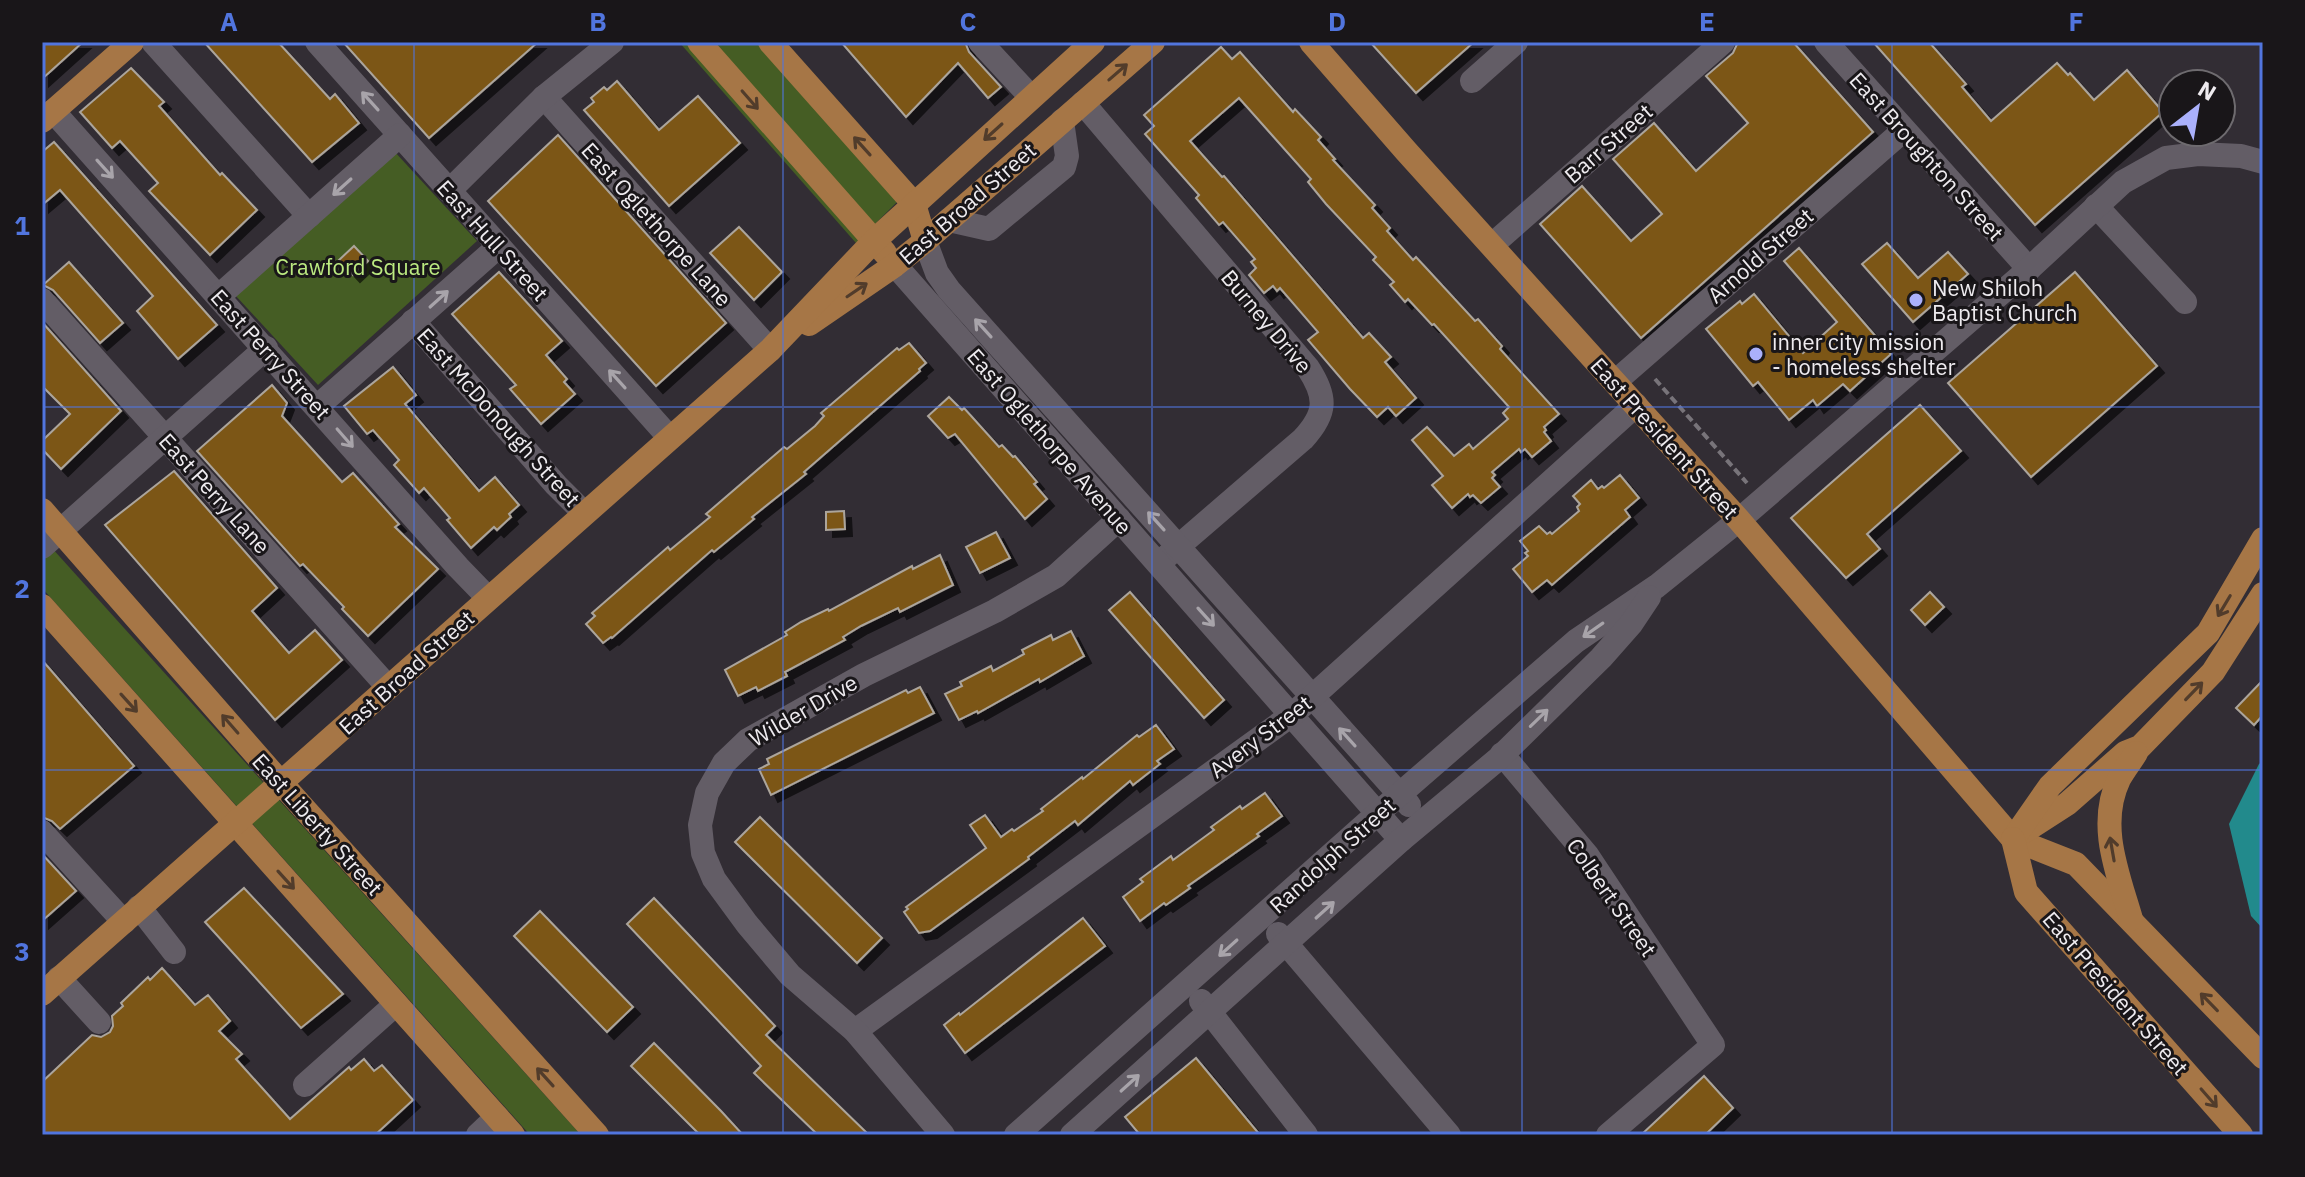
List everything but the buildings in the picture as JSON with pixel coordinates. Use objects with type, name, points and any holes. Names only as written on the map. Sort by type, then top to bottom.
[{"type":"main road","points":[[47,116],[132,42]]},
{"type":"main road","name":"East Oglethorpe Avenue","points":[[699,42],[895,265]]},
{"type":"main road","name":"East Oglethorpe Avenue","points":[[770,42],[914,204],[925,241]]},
{"type":"main road","name":"East Broad Street","points":[[51,986],[770,350],[874,241],[1093,42]]},
{"type":"main road","name":"East Broad Street","points":[[770,350],[925,241],[1153,42]]},
{"type":"main road","name":"East President Street","points":[[1311,42],[1739,520],[2013,839],[2026,892],[2241,1135]]},
{"type":"main road","name":"East Liberty Street","points":[[42,510],[51,539],[281,783],[597,1135]]},
{"type":"main road","points":[[2013,839],[2050,786],[2208,633],[2263,539]]},
{"type":"main road","points":[[2133,924],[2111,850],[2109,824],[2119,780],[2140,747],[2213,672],[2263,594]]},
{"type":"main road","points":[[42,606],[505,1126]]},
{"type":"main road","points":[[2013,839],[2067,804],[2125,753],[2140,747]]},
{"type":"main road","name":"East President Street","points":[[2013,839],[2076,864],[2263,1057]]},
{"type":"street","points":[[153,42],[309,216]]},
{"type":"street","name":"East Hull Street","points":[[317,42],[669,437]]},
{"type":"street","points":[[449,191],[544,97],[612,42]]},
{"type":"street","points":[[980,42],[1031,97]]},
{"type":"street","points":[[1472,81],[1516,42]]},
{"type":"street","name":"Barr Street","points":[[1492,245],[1723,42]]},
{"type":"street","name":"East Broughton Street","points":[[1826,42],[2029,269]]},
{"type":"street","name":"East Oglethorpe Lane","points":[[544,97],[770,350]]},
{"type":"street","name":"Burney Drive","points":[[1083,103],[1308,368],[1319,384],[1323,398],[1315,426],[1303,439],[1159,564]]},
{"type":"street","name":"East Perry Street","points":[[47,116],[219,296],[488,598]]},
{"type":"street","points":[[949,220],[989,229],[1064,167],[1067,156],[1062,121]]},
{"type":"street","name":"Arnold Street","points":[[1616,381],[1904,130]]},
{"type":"street","points":[[219,296],[400,135]]},
{"type":"street","name":"Randolph Street","points":[[1016,1135],[1576,641],[1657,586],[1739,520],[2029,269],[2123,182],[2166,158],[2198,154],[2241,156],[2263,162]]},
{"type":"street","points":[[2096,206],[2185,302]]},
{"type":"street","name":"East Oglethorpe Avenue","points":[[925,241],[937,273],[949,290],[1424,821]]},
{"type":"street","points":[[318,406],[499,246]]},
{"type":"street","name":"East Oglethorpe Avenue","points":[[895,265],[1401,840]]},
{"type":"street","name":"East Perry Lane","points":[[42,300],[388,687]]},
{"type":"street","name":"East McDonough Street","points":[[413,321],[584,513]]},
{"type":"street","points":[[51,539],[266,348]]},
{"type":"street","name":"Avery Street","points":[[855,1031],[1293,714],[1636,405]]},
{"type":"street","name":"Wilder Drive","points":[[943,1135],[855,1031],[790,975],[714,879],[703,853],[700,825],[707,793],[724,763],[748,740],[864,675],[995,611],[1056,576],[1119,519]]},
{"type":"street","name":"Randolph Street","points":[[1072,1135],[1401,840],[1502,754],[1601,658],[1631,624],[1657,586]]},
{"type":"street","name":"Colbert Street","points":[[1502,754],[1587,855],[1713,1045],[1608,1135]]},
{"type":"street","points":[[42,832],[174,952]]},
{"type":"street","points":[[1263,917],[1449,1135]]},
{"type":"street","points":[[1188,983],[1306,1135]]},
{"type":"street","points":[[51,986],[99,1022]]},
{"type":"street","points":[[305,1085],[396,1004]]},
{"type":"street","points":[[478,1135],[505,1126]]},
{"type":"path","points":[[1651,374],[1762,500]]},
{"type":"green space","points":[[679,42],[780,42],[911,188],[856,243]]},
{"type":"green space","name":"Crawford Square","points":[[394,151],[477,241],[318,385],[235,295]]},
{"type":"green space","points":[[42,537],[581,1135],[530,1135],[42,588]]},
{"type":"water","points":[[2263,761],[2263,929],[2251,916],[2229,824]]},
{"type":"place","name":"New Shiloh Baptist Church","points":[[1916,300]]},
{"type":"place","name":"inner city mission - homeless shelter","points":[[1756,354]]}]
